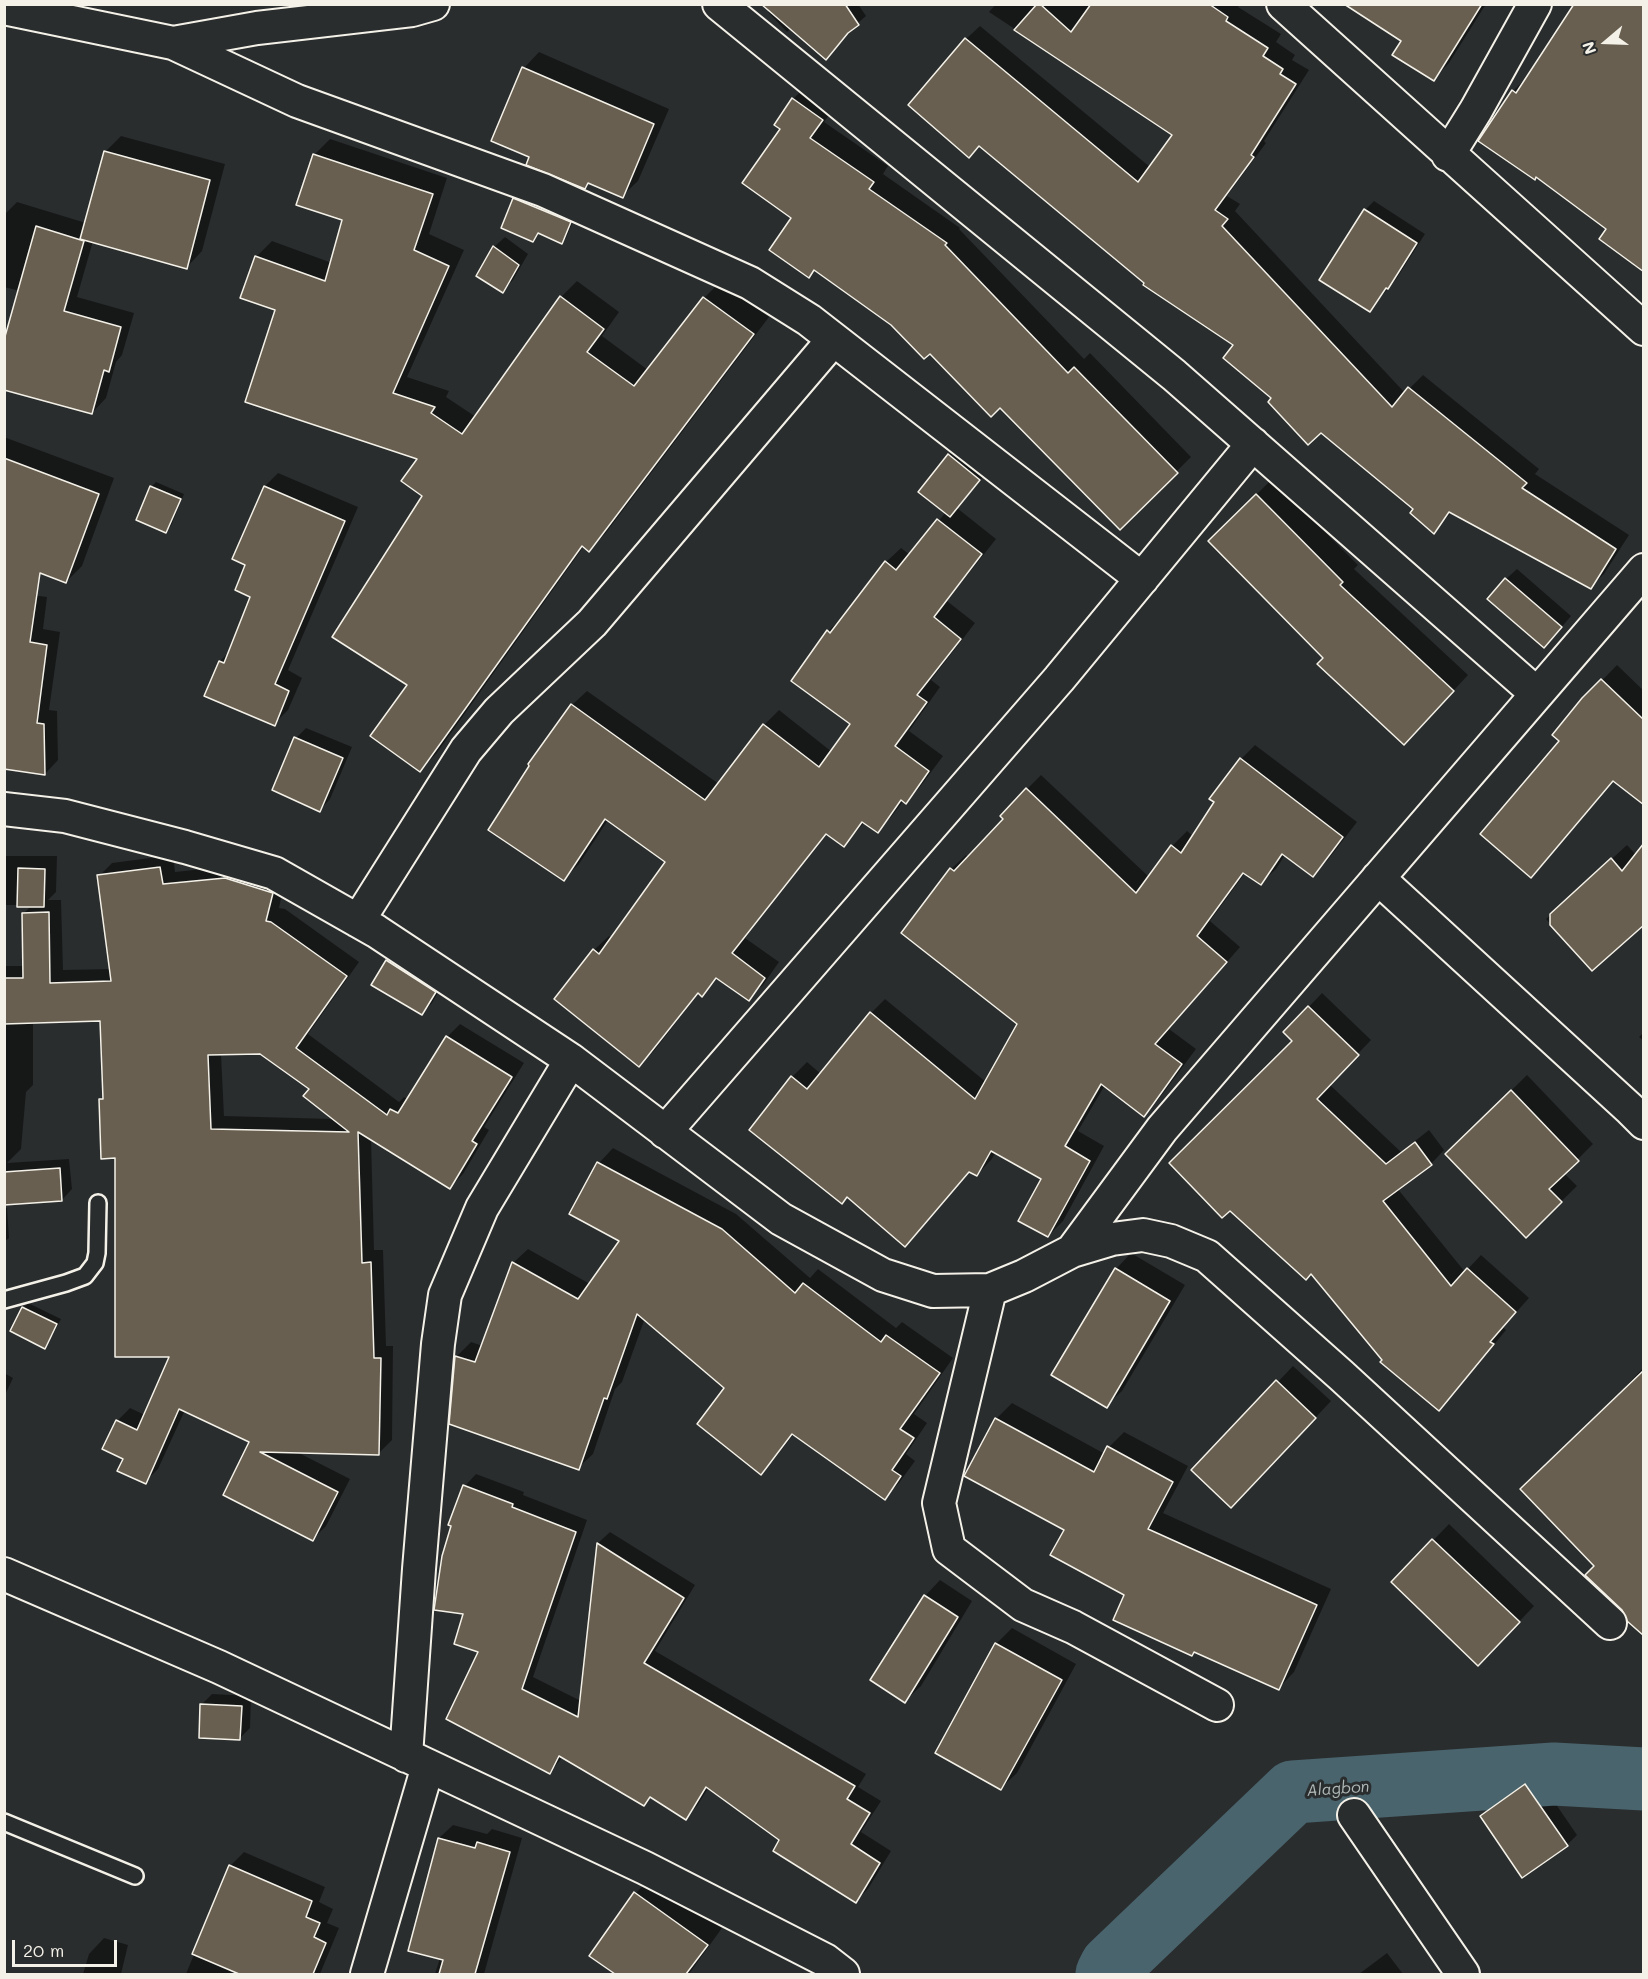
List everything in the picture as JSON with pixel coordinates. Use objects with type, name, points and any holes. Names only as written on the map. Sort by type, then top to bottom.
[{"type":"street","points":[[173,43],[257,28],[412,10],[433,4]]},
{"type":"street","points":[[719,4],[1174,375],[1537,694]]},
{"type":"street","points":[[1282,4],[1644,329]]},
{"type":"street","points":[[1448,155],[1535,4]]},
{"type":"street","points":[[4,8],[173,43],[297,101],[543,190],[750,283],[809,320],[1142,579]]},
{"type":"street","points":[[358,921],[466,750],[499,711],[592,623],[834,339]]},
{"type":"street","points":[[665,1132],[1059,679],[1254,444]]},
{"type":"street","points":[[1072,1251],[1162,1129],[1644,570]]},
{"type":"street","points":[[4,809],[64,816],[274,873],[358,921],[571,1060],[781,1219],[882,1275],[933,1291],[990,1290],[1024,1276],[1072,1251],[1112,1239],[1143,1235],[1171,1241],[1207,1256],[1342,1376],[1610,1623]]},
{"type":"street","points":[[1378,878],[1644,1123]]},
{"type":"street","points":[[367,1974],[417,1761],[421,1545],[438,1344],[445,1295],[482,1208],[571,1060]]},
{"type":"street","points":[[990,1290],[939,1503],[949,1549],[1023,1605],[1073,1627],[1218,1706]]},
{"type":"street","points":[[4,1574],[219,1667],[645,1868],[825,1960],[843,1974]]},
{"type":"street","points":[[1354,1815],[1463,1974]]},
{"type":"lane","points":[[4,1300],[86,1276],[95,1263],[97,1253],[98,1203]]},
{"type":"lane","points":[[4,1822],[135,1876]]},
{"type":"building","points":[[761,4],[845,4],[859,25],[848,33],[826,60]]},
{"type":"building","points":[[1037,4],[1040,4],[1071,32],[1091,4],[1209,4],[1228,17],[1226,21],[1268,48],[1263,56],[1283,69],[1280,74],[1296,84],[1251,155],[1254,157],[1215,210],[1228,219],[1222,226],[1392,407],[1408,387],[1527,483],[1522,488],[1616,549],[1591,589],[1449,512],[1434,534],[1410,513],[1413,509],[1321,433],[1308,445],[1268,402],[1271,398],[1223,358],[1233,345],[1143,285],[1144,283],[979,146],[969,158],[908,105],[965,38],[1138,182],[1172,135],[1014,30]]},
{"type":"building","points":[[1344,4],[1482,4],[1434,81],[1392,55],[1401,41]]},
{"type":"building","points":[[1574,4],[1644,4],[1644,272],[1599,239],[1606,229],[1536,177],[1535,180],[1478,141],[1512,90],[1516,93]]},
{"type":"building","points":[[522,67],[654,124],[623,198],[588,183],[585,189],[526,165],[529,157],[491,141]]},
{"type":"building","points":[[792,98],[823,120],[810,138],[874,182],[869,189],[947,243],[945,245],[1068,373],[1074,367],[1178,473],[1120,530],[1000,408],[991,417],[930,354],[924,359],[891,325],[814,270],[809,278],[769,250],[791,218],[742,183],[780,129],[774,125]]},
{"type":"building","points":[[104,151],[210,180],[187,269],[80,239]]},
{"type":"building","points":[[313,154],[433,194],[414,250],[449,266],[393,393],[435,407],[431,413],[462,434],[560,296],[604,329],[587,352],[634,386],[703,297],[754,334],[589,552],[582,546],[420,772],[370,736],[407,685],[332,637],[422,496],[401,481],[417,459],[245,402],[275,310],[240,298],[255,256],[325,281],[342,220],[296,205]]},
{"type":"building","points":[[513,198],[571,222],[562,244],[538,233],[533,242],[501,228]]},
{"type":"building","points":[[1364,209],[1417,243],[1388,289],[1386,288],[1370,312],[1319,280]]},
{"type":"building","points":[[36,226],[84,241],[64,311],[121,327],[109,372],[104,370],[92,414],[4,390],[4,340]]},
{"type":"building","points":[[493,246],[519,265],[503,293],[476,276]]},
{"type":"building","points":[[948,454],[980,480],[950,517],[918,492]]},
{"type":"building","points":[[4,458],[99,494],[66,583],[40,573],[30,642],[47,645],[37,723],[44,724],[45,775],[4,769]]},
{"type":"building","points":[[150,486],[181,499],[166,533],[136,520]]},
{"type":"building","points":[[264,486],[345,521],[275,684],[289,691],[275,726],[204,696],[219,661],[224,663],[250,597],[235,590],[245,565],[232,559]]},
{"type":"building","points":[[1256,494],[1343,582],[1340,585],[1454,691],[1404,745],[1317,664],[1323,658],[1208,541]]},
{"type":"building","points":[[937,519],[982,554],[934,617],[961,639],[917,695],[927,702],[895,746],[929,771],[906,804],[901,800],[878,833],[862,822],[844,847],[826,834],[732,953],[765,978],[749,1001],[716,978],[702,997],[698,993],[639,1067],[554,999],[593,949],[599,954],[665,862],[605,819],[564,881],[488,830],[529,766],[528,764],[571,704],[705,800],[763,724],[819,767],[850,724],[791,681],[827,630],[830,633],[885,561],[896,570]]},
{"type":"building","points":[[1505,578],[1562,627],[1544,648],[1487,599]]},
{"type":"building","points":[[1601,679],[1644,720],[1644,805],[1613,781],[1531,878],[1480,834],[1559,741],[1552,735]]},
{"type":"building","points":[[294,737],[343,758],[320,812],[272,790]]},
{"type":"building","points":[[1240,758],[1343,837],[1313,877],[1282,854],[1261,885],[1243,873],[1197,936],[1227,962],[1155,1044],[1182,1064],[1144,1117],[1101,1084],[1065,1146],[1090,1161],[1048,1237],[1018,1221],[1041,1179],[991,1151],[977,1176],[969,1172],[905,1247],[847,1197],[842,1204],[749,1130],[791,1076],[807,1089],[870,1012],[975,1099],[1017,1024],[901,933],[950,868],[954,871],[1003,819],[1000,816],[1026,788],[1136,893],[1171,845],[1181,853],[1214,802],[1209,799]]},
{"type":"building","points":[[1644,843],[1644,925],[1592,971],[1550,925],[1550,914],[1611,858],[1622,871]]},
{"type":"building","points":[[160,867],[163,884],[225,878],[273,893],[266,921],[271,922],[347,976],[296,1048],[387,1115],[390,1109],[398,1113],[446,1036],[512,1077],[472,1141],[477,1144],[450,1189],[358,1132],[362,1263],[371,1262],[374,1358],[381,1358],[379,1455],[260,1452],[338,1492],[313,1541],[223,1495],[249,1442],[179,1409],[146,1484],[117,1471],[123,1459],[102,1449],[116,1420],[137,1430],[169,1357],[115,1357],[115,1158],[101,1159],[99,1099],[103,1099],[100,1021],[4,1024],[4,978],[23,978],[22,913],[49,912],[50,983],[111,981],[97,875]],"holes":[[[260,1054],[309,1089],[303,1096],[349,1132],[211,1129],[208,1055]]]},
{"type":"building","points":[[18,868],[45,869],[44,907],[17,907]]},
{"type":"building","points":[[386,960],[436,992],[422,1015],[371,985]]},
{"type":"building","points":[[1308,1006],[1359,1055],[1317,1099],[1386,1164],[1415,1142],[1432,1165],[1383,1201],[1451,1286],[1467,1268],[1516,1312],[1490,1342],[1494,1344],[1439,1411],[1380,1362],[1382,1360],[1311,1274],[1306,1280],[1230,1211],[1222,1218],[1169,1163],[1292,1041],[1283,1032]]},
{"type":"building","points":[[1511,1090],[1579,1161],[1549,1189],[1562,1202],[1526,1238],[1445,1154]]},
{"type":"building","points":[[597,1162],[722,1229],[795,1293],[803,1283],[881,1342],[886,1335],[940,1373],[900,1429],[914,1438],[892,1470],[901,1476],[885,1500],[792,1434],[761,1475],[697,1424],[724,1388],[637,1314],[579,1470],[449,1424],[455,1356],[475,1362],[512,1262],[578,1299],[619,1241],[569,1214]]},
{"type":"building","points":[[60,1168],[62,1201],[4,1205],[4,1172]]},
{"type":"building","points":[[1115,1268],[1170,1301],[1107,1408],[1051,1375]]},
{"type":"building","points":[[22,1307],[57,1324],[45,1349],[10,1331]]},
{"type":"building","points":[[1644,1370],[1644,1636],[1627,1621],[1622,1610],[1585,1575],[1594,1566],[1520,1489]]},
{"type":"building","points":[[1276,1380],[1316,1418],[1231,1508],[1191,1470]]},
{"type":"building","points":[[995,1418],[1094,1472],[1107,1446],[1173,1482],[1148,1529],[1317,1605],[1279,1690],[1194,1652],[1192,1656],[1113,1620],[1124,1595],[1050,1555],[1064,1530],[964,1476]]},
{"type":"building","points":[[463,1485],[576,1532],[522,1689],[578,1717],[597,1543],[684,1598],[644,1663],[855,1786],[847,1799],[870,1813],[851,1844],[880,1863],[856,1903],[773,1851],[779,1840],[706,1787],[686,1820],[650,1797],[644,1806],[559,1756],[550,1774],[446,1719],[478,1652],[454,1644],[463,1614],[434,1610],[442,1556],[451,1526],[448,1525]]},
{"type":"building","points":[[1432,1539],[1520,1622],[1478,1666],[1391,1582]]},
{"type":"building","points":[[924,1595],[958,1617],[905,1703],[870,1680]]},
{"type":"building","points":[[995,1643],[1062,1680],[1001,1790],[935,1753]]},
{"type":"building","points":[[200,1704],[242,1706],[240,1740],[199,1738]]},
{"type":"building","points":[[1525,1784],[1568,1846],[1522,1878],[1480,1816]]},
{"type":"building","points":[[438,1838],[475,1848],[477,1842],[510,1852],[475,1974],[439,1974],[443,1960],[408,1951]]},
{"type":"building","points":[[229,1865],[312,1901],[306,1917],[320,1923],[314,1937],[326,1943],[313,1974],[239,1974],[192,1954]]},
{"type":"building","points":[[634,1892],[708,1945],[686,1974],[615,1974],[589,1956]]},
{"type":"waterway","name":"Alagbon","points":[[1107,1974],[1111,1966],[1293,1792],[1554,1774],[1644,1779]]}]
